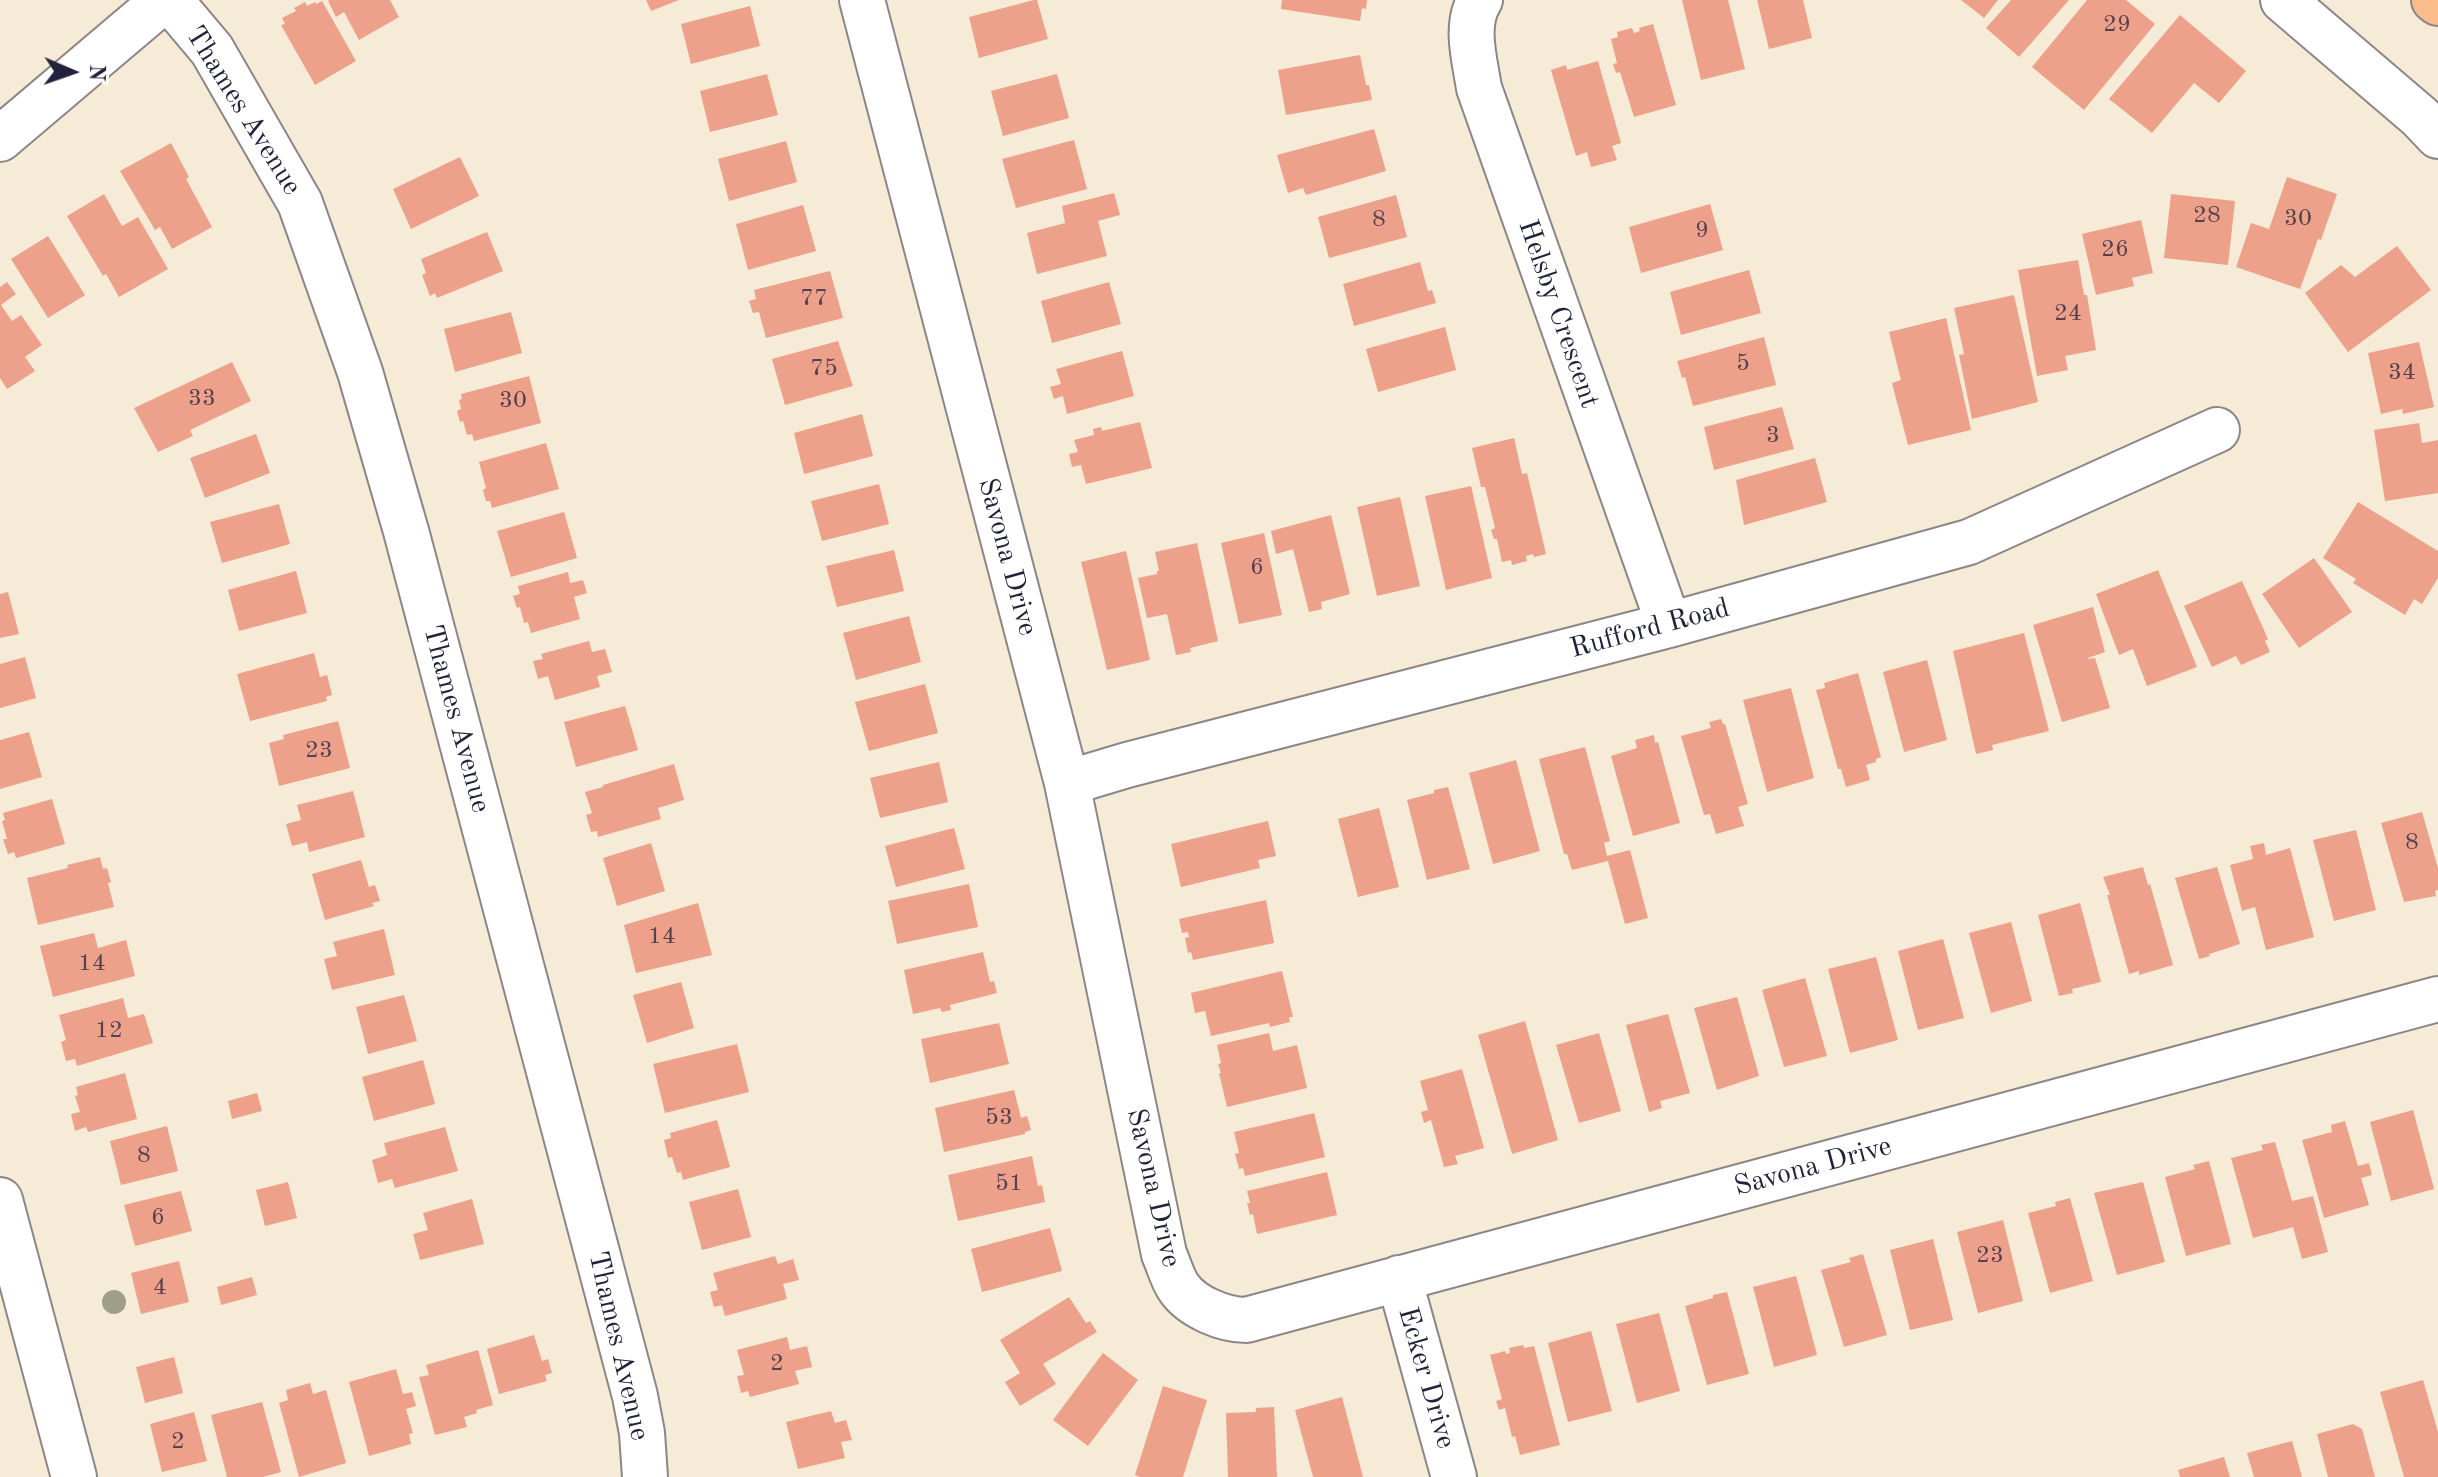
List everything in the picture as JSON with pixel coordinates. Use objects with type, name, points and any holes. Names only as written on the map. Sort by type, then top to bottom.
[{"type":"street","points":[[0,139],[167,0]]},
{"type":"street","name":"Thames Avenue","points":[[167,0],[212,50],[300,203],[360,372],[410,546],[635,1396],[642,1433],[645,1477]]},
{"type":"street","name":"Savona Drive","points":[[862,0],[1067,783],[1164,1254],[1180,1290],[1203,1308],[1232,1320],[1246,1320],[2438,999]]},
{"type":"street","name":"Helsby Crescent","points":[[1480,0],[1471,27],[1479,88],[1669,625]]},
{"type":"street","points":[[2283,0],[2420,117],[2438,136]]},
{"type":"street","name":"Rufford Road","points":[[1067,783],[1669,625],[1969,542],[2217,430]]},
{"type":"street","points":[[0,1200],[74,1477]]},
{"type":"street","name":"Ecker Drive","points":[[1399,1278],[1454,1477]]},
{"type":"building","points":[[330,0],[390,0],[399,17],[359,40],[344,12],[336,17]]},
{"type":"building","points":[[646,0],[679,0],[651,11]]},
{"type":"building","points":[[1037,0],[1048,39],[979,58],[969,17]]},
{"type":"building","points":[[1282,0],[1367,0],[1360,21],[1281,9]]},
{"type":"building","points":[[1682,0],[1728,0],[1745,69],[1701,80]]},
{"type":"building","points":[[1757,0],[1803,0],[1812,38],[1769,49]]},
{"type":"building","points":[[1961,0],[1998,0],[1984,18]]},
{"type":"building","points":[[2011,0],[2069,0],[2019,57],[1986,28]]},
{"type":"building","points":[[2087,0],[2126,0],[2155,24],[2084,110],[2032,67]]},
{"type":"building","points":[[322,1],[356,61],[315,85],[281,25],[285,24],[282,18],[296,11],[294,8],[305,2],[307,6]]},
{"type":"building","points":[[750,6],[760,46],[691,64],[681,24]]},
{"type":"building","points":[[2180,15],[2246,71],[2219,103],[2194,83],[2152,133],[2109,99]]},
{"type":"building","points":[[1653,24],[1676,105],[1634,117],[1620,72],[1616,73],[1613,64],[1617,63],[1611,39],[1618,37],[1617,32],[1632,28],[1634,33]]},
{"type":"building","points":[[1360,55],[1372,100],[1286,115],[1278,70]]},
{"type":"building","points":[[1598,61],[1621,143],[1612,146],[1617,160],[1591,167],[1587,152],[1576,156],[1551,70],[1566,65],[1567,70]]},
{"type":"building","points":[[767,74],[778,115],[710,132],[700,91]]},
{"type":"building","points":[[1057,74],[1069,118],[1003,136],[991,91]]},
{"type":"building","points":[[1374,129],[1386,171],[1306,195],[1303,188],[1288,193],[1277,155]]},
{"type":"building","points":[[1074,140],[1087,189],[1016,208],[1002,159]]},
{"type":"building","points":[[786,141],[797,182],[729,201],[718,159]]},
{"type":"building","points":[[171,143],[212,227],[172,249],[160,227],[155,230],[120,171]]},
{"type":"building","points":[[460,157],[479,196],[411,229],[393,189]]},
{"type":"building","points":[[2287,177],[2337,194],[2300,289],[2236,267],[2251,223],[2269,229]]},
{"type":"building","points":[[1114,193],[1120,215],[1098,221],[1107,256],[1037,274],[1027,233],[1065,223],[1062,206]]},
{"type":"building","points":[[104,194],[122,226],[138,217],[168,269],[119,297],[67,216]]},
{"type":"building","points":[[2171,194],[2235,201],[2228,265],[2164,258]]},
{"type":"building","points":[[1396,195],[1407,237],[1329,258],[1318,217]]},
{"type":"building","points":[[1710,204],[1723,250],[1641,273],[1629,227]]},
{"type":"building","points":[[803,205],[816,251],[748,270],[736,224]]},
{"type":"building","points":[[2141,220],[2153,273],[2132,278],[2134,286],[2096,295],[2082,234]]},
{"type":"building","points":[[487,232],[503,271],[437,298],[435,293],[430,296],[422,275],[426,273],[421,259]]},
{"type":"building","points":[[48,236],[85,295],[48,318],[11,259]]},
{"type":"building","points":[[2397,246],[2431,290],[2348,352],[2305,293],[2341,265],[2355,277]]},
{"type":"building","points":[[2078,260],[2096,350],[2065,356],[2068,370],[2037,376],[2018,270]]},
{"type":"building","points":[[1420,262],[1428,291],[1432,290],[1436,303],[1354,326],[1343,284]]},
{"type":"building","points":[[1749,270],[1761,313],[1681,335],[1670,292]]},
{"type":"building","points":[[830,271],[843,318],[766,338],[759,312],[753,313],[749,301],[756,299],[754,290]]},
{"type":"building","points":[[7,282],[16,294],[1,305],[12,321],[21,315],[42,345],[25,357],[35,371],[7,389],[0,378],[0,287]]},
{"type":"building","points":[[1109,282],[1121,324],[1052,343],[1041,301]]},
{"type":"building","points":[[2014,295],[2038,402],[1972,419],[1959,355],[1964,354],[1954,308]]},
{"type":"building","points":[[511,312],[522,353],[455,372],[444,329]]},
{"type":"building","points":[[1946,318],[1971,430],[1908,445],[1892,383],[1901,380],[1889,332]]},
{"type":"building","points":[[1445,327],[1456,370],[1378,392],[1366,349]]},
{"type":"building","points":[[1764,337],[1776,385],[1693,406],[1677,361]]},
{"type":"building","points":[[838,341],[853,386],[785,405],[772,359]]},
{"type":"building","points":[[2419,342],[2434,407],[2403,414],[2402,409],[2381,414],[2368,353]]},
{"type":"building","points":[[1122,351],[1134,396],[1067,414],[1063,396],[1054,399],[1050,387],[1061,384],[1056,369]]},
{"type":"building","points":[[232,362],[251,401],[190,430],[193,436],[158,452],[134,408]]},
{"type":"building","points":[[529,376],[541,423],[474,441],[472,434],[467,435],[457,411],[461,409],[461,394]]},
{"type":"building","points":[[1782,407],[1794,449],[1714,470],[1704,427]]},
{"type":"building","points":[[862,414],[873,456],[804,474],[794,433]]},
{"type":"building","points":[[1140,422],[1152,468],[1086,484],[1081,465],[1072,467],[1069,454],[1078,452],[1074,440],[1094,435],[1093,429],[1101,427],[1102,431]]},
{"type":"building","points":[[2419,423],[2422,443],[2438,440],[2438,493],[2385,501],[2374,430]]},
{"type":"building","points":[[256,434],[270,473],[205,498],[190,458]]},
{"type":"building","points":[[1514,438],[1522,474],[1527,473],[1546,554],[1526,556],[1527,561],[1512,565],[1511,560],[1502,562],[1497,539],[1494,539],[1491,530],[1495,528],[1472,448]]},
{"type":"building","points":[[546,443],[559,489],[492,508],[490,501],[486,501],[479,462]]},
{"type":"building","points":[[1815,458],[1827,502],[1744,525],[1736,480]]},
{"type":"building","points":[[879,484],[889,524],[822,541],[811,501]]},
{"type":"building","points":[[1471,486],[1492,578],[1446,590],[1425,496]]},
{"type":"building","points":[[1400,497],[1420,586],[1377,596],[1357,507]]},
{"type":"building","points":[[2358,502],[2438,551],[2438,578],[2422,604],[2414,599],[2405,615],[2353,583],[2356,579],[2323,558]]},
{"type":"building","points":[[279,504],[290,544],[222,563],[210,522]]},
{"type":"building","points":[[564,512],[577,558],[511,577],[497,531]]},
{"type":"building","points":[[1331,515],[1350,594],[1321,602],[1322,609],[1309,612],[1293,549],[1276,554],[1271,531]]},
{"type":"building","points":[[1264,533],[1282,615],[1239,624],[1221,543]]},
{"type":"building","points":[[1197,543],[1218,641],[1176,655],[1167,614],[1147,618],[1138,578],[1159,571],[1155,552]]},
{"type":"building","points":[[894,550],[904,591],[837,607],[826,566]]},
{"type":"building","points":[[1126,551],[1150,660],[1107,670],[1081,562]]},
{"type":"building","points":[[2314,558],[2352,612],[2299,648],[2262,594]]},
{"type":"building","points":[[2158,570],[2197,667],[2147,686],[2133,649],[2119,655],[2096,594]]},
{"type":"building","points":[[296,571],[307,613],[239,631],[228,590]]},
{"type":"building","points":[[568,572],[570,583],[583,580],[587,593],[574,597],[580,619],[531,633],[513,596],[520,594],[518,586]]},
{"type":"building","points":[[2242,581],[2268,639],[2265,641],[2270,652],[2241,665],[2236,656],[2212,667],[2184,606]]},
{"type":"building","points":[[8,592],[19,634],[0,638],[0,594]]},
{"type":"building","points":[[2093,607],[2105,652],[2088,659],[2095,658],[2110,708],[2062,722],[2033,625]]},
{"type":"building","points":[[909,616],[921,662],[856,680],[843,633]]},
{"type":"building","points":[[2024,633],[2049,731],[1992,745],[1993,750],[1976,754],[1953,651]]},
{"type":"building","points":[[589,641],[592,652],[605,649],[612,672],[597,676],[600,687],[555,700],[548,676],[538,679],[533,661],[543,659],[541,654]]},
{"type":"building","points":[[314,653],[320,677],[327,675],[332,695],[326,697],[327,701],[250,721],[237,674]]},
{"type":"building","points":[[25,657],[36,698],[0,708],[0,664]]},
{"type":"building","points":[[1927,660],[1947,740],[1904,752],[1883,672]]},
{"type":"building","points":[[1858,673],[1881,757],[1866,765],[1870,780],[1846,787],[1816,690],[1825,688],[1824,683]]},
{"type":"building","points":[[925,684],[938,733],[869,751],[855,702]]},
{"type":"building","points":[[1791,688],[1814,778],[1767,792],[1743,700]]},
{"type":"building","points":[[625,706],[638,750],[576,767],[564,722]]},
{"type":"building","points":[[1721,719],[1748,804],[1738,807],[1744,826],[1716,834],[1710,814],[1704,815],[1681,736],[1711,728],[1709,722]]},
{"type":"building","points":[[338,721],[350,768],[279,786],[269,743],[284,739],[283,735]]},
{"type":"building","points":[[29,732],[42,777],[0,789],[0,740]]},
{"type":"building","points":[[1654,735],[1680,823],[1633,836],[1611,756],[1637,748],[1635,740]]},
{"type":"building","points":[[1585,747],[1610,841],[1604,843],[1607,856],[1630,850],[1648,918],[1625,924],[1608,861],[1572,870],[1567,854],[1564,854],[1539,759]]},
{"type":"building","points":[[1516,760],[1540,851],[1493,864],[1469,773]]},
{"type":"building","points":[[939,762],[948,802],[880,818],[870,778]]},
{"type":"building","points":[[674,764],[684,800],[658,808],[661,819],[598,837],[597,831],[591,832],[586,815],[592,813],[585,792]]},
{"type":"building","points":[[1448,787],[1470,869],[1427,880],[1407,800]]},
{"type":"building","points":[[353,791],[365,837],[309,852],[307,842],[292,846],[286,824],[301,820],[297,805]]},
{"type":"building","points":[[52,799],[65,844],[16,858],[14,852],[8,854],[3,839],[7,839],[3,813]]},
{"type":"building","points":[[1379,808],[1399,887],[1358,897],[1338,819]]},
{"type":"building","points":[[2422,812],[2438,868],[2438,890],[2435,891],[2436,896],[2404,902],[2381,823]]},
{"type":"building","points":[[1268,821],[1276,856],[1258,860],[1260,868],[1181,887],[1171,844]]},
{"type":"building","points":[[954,828],[965,869],[896,887],[885,846]]},
{"type":"building","points":[[2356,830],[2376,910],[2334,921],[2313,840]]},
{"type":"building","points":[[651,843],[665,891],[617,906],[603,858]]},
{"type":"building","points":[[2264,843],[2266,855],[2290,848],[2314,937],[2266,950],[2255,907],[2242,911],[2230,865],[2253,859],[2250,846]]},
{"type":"building","points":[[100,857],[111,882],[108,883],[114,907],[38,925],[27,878]]},
{"type":"building","points":[[361,860],[369,887],[375,885],[380,901],[372,903],[374,906],[325,920],[312,874]]},
{"type":"building","points":[[2143,867],[2173,965],[2139,975],[2139,971],[2129,974],[2103,877]]},
{"type":"building","points":[[2217,867],[2240,944],[2199,959],[2175,878]]},
{"type":"building","points":[[969,884],[978,927],[897,944],[888,901]]},
{"type":"building","points":[[1266,900],[1274,943],[1193,960],[1185,938],[1189,937],[1188,932],[1182,933],[1179,919]]},
{"type":"building","points":[[698,903],[712,955],[636,973],[624,925]]},
{"type":"building","points":[[2080,903],[2101,982],[2072,989],[2073,993],[2059,996],[2038,915]]},
{"type":"building","points":[[2011,922],[2032,1001],[1991,1013],[1969,933]]},
{"type":"building","points":[[384,929],[395,975],[332,990],[324,959],[337,956],[333,942]]},
{"type":"building","points":[[94,933],[98,948],[126,940],[135,976],[53,997],[40,946]]},
{"type":"building","points":[[1943,939],[1964,1018],[1918,1030],[1898,951]]},
{"type":"building","points":[[983,952],[990,982],[994,981],[997,993],[950,1005],[951,1010],[942,1012],[940,1008],[913,1014],[904,970]]},
{"type":"building","points":[[1876,957],[1898,1040],[1850,1053],[1828,969]]},
{"type":"building","points":[[1282,971],[1293,1017],[1289,1017],[1290,1022],[1270,1027],[1269,1023],[1211,1036],[1205,1011],[1195,1013],[1191,993]]},
{"type":"building","points":[[1805,978],[1827,1056],[1784,1067],[1762,990]]},
{"type":"building","points":[[681,982],[694,1028],[647,1043],[633,995]]},
{"type":"building","points":[[404,995],[417,1041],[368,1054],[356,1007]]},
{"type":"building","points":[[1737,997],[1759,1076],[1717,1090],[1694,1008]]},
{"type":"building","points":[[123,998],[128,1018],[144,1014],[153,1043],[77,1066],[75,1059],[66,1061],[61,1042],[66,1040],[59,1015]]},
{"type":"building","points":[[1668,1014],[1690,1093],[1660,1101],[1662,1108],[1649,1112],[1626,1025]]},
{"type":"building","points":[[1525,1021],[1558,1140],[1512,1154],[1478,1035]]},
{"type":"building","points":[[999,1023],[1009,1064],[930,1083],[921,1039]]},
{"type":"building","points":[[1269,1033],[1273,1051],[1297,1045],[1307,1088],[1227,1107],[1219,1073],[1218,1064],[1221,1063],[1217,1045]]},
{"type":"building","points":[[1599,1033],[1621,1111],[1579,1123],[1556,1045]]},
{"type":"building","points":[[737,1044],[749,1092],[665,1113],[653,1064]]},
{"type":"building","points":[[423,1060],[435,1104],[374,1121],[362,1077]]},
{"type":"building","points":[[1462,1069],[1484,1148],[1455,1156],[1458,1164],[1444,1167],[1431,1120],[1424,1123],[1421,1112],[1428,1110],[1420,1081]]},
{"type":"building","points":[[125,1073],[137,1119],[88,1132],[86,1127],[75,1131],[71,1114],[80,1112],[75,1096],[78,1095],[76,1087]]},
{"type":"building","points":[[1014,1090],[1021,1118],[1027,1116],[1031,1130],[1025,1134],[944,1152],[935,1108]]},
{"type":"building","points":[[257,1093],[262,1111],[232,1119],[228,1101]]},
{"type":"building","points":[[2413,1110],[2434,1189],[2391,1201],[2370,1122]]},
{"type":"building","points":[[1314,1113],[1325,1157],[1245,1176],[1243,1168],[1239,1169],[1234,1132]]},
{"type":"building","points":[[717,1120],[730,1167],[683,1180],[672,1157],[668,1158],[664,1140],[671,1138],[670,1133]]},
{"type":"building","points":[[2345,1121],[2358,1166],[2369,1163],[2372,1175],[2361,1178],[2369,1205],[2324,1218],[2302,1140],[2332,1132],[2331,1125]]},
{"type":"building","points":[[167,1126],[178,1171],[121,1185],[110,1141]]},
{"type":"building","points":[[445,1127],[458,1171],[395,1188],[392,1179],[378,1183],[372,1160],[387,1155],[384,1143]]},
{"type":"building","points":[[2275,1142],[2292,1201],[2313,1196],[2328,1252],[2302,1259],[2293,1227],[2253,1238],[2231,1158],[2263,1150],[2261,1145]]},
{"type":"building","points":[[1032,1156],[1045,1202],[958,1221],[948,1175]]},
{"type":"building","points":[[2209,1161],[2231,1244],[2186,1256],[2165,1177],[2195,1169],[2193,1165]]},
{"type":"building","points":[[1327,1172],[1337,1215],[1257,1234],[1247,1203],[1250,1203],[1247,1191]]},
{"type":"building","points":[[288,1182],[297,1218],[265,1226],[256,1190]]},
{"type":"building","points":[[2143,1182],[2165,1262],[2117,1275],[2094,1193]]},
{"type":"building","points":[[738,1189],[751,1237],[702,1250],[689,1202]]},
{"type":"building","points":[[181,1191],[192,1231],[135,1246],[124,1205]]},
{"type":"building","points":[[2070,1198],[2093,1281],[2050,1293],[2028,1213],[2056,1206],[2055,1202]]},
{"type":"building","points":[[472,1199],[484,1244],[420,1260],[413,1234],[428,1230],[423,1213]]},
{"type":"building","points":[[2003,1220],[2023,1301],[1978,1313],[1957,1232]]},
{"type":"building","points":[[1050,1228],[1062,1271],[982,1292],[971,1249]]},
{"type":"building","points":[[1933,1239],[1953,1320],[1910,1330],[1890,1250]]},
{"type":"building","points":[[1863,1254],[1887,1335],[1844,1347],[1821,1270],[1851,1262],[1849,1258]]},
{"type":"building","points":[[775,1256],[778,1264],[793,1259],[799,1280],[783,1284],[787,1299],[725,1316],[722,1305],[714,1307],[710,1292],[718,1290],[713,1273]]},
{"type":"building","points":[[179,1261],[189,1302],[141,1314],[131,1273]]},
{"type":"building","points":[[1796,1276],[1817,1355],[1774,1367],[1753,1287]]},
{"type":"building","points":[[252,1277],[257,1295],[221,1305],[217,1287]]},
{"type":"building","points":[[1727,1292],[1749,1374],[1707,1385],[1685,1306]]},
{"type":"building","points":[[1069,1297],[1086,1323],[1090,1321],[1097,1332],[1043,1364],[1056,1384],[1020,1406],[1005,1382],[1020,1373],[1000,1340]]},
{"type":"building","points":[[1659,1313],[1680,1391],[1637,1403],[1616,1324]]},
{"type":"building","points":[[1591,1331],[1612,1411],[1568,1422],[1548,1343]]},
{"type":"building","points":[[534,1335],[542,1361],[548,1359],[552,1373],[545,1375],[547,1381],[499,1394],[487,1349]]},
{"type":"building","points":[[787,1337],[790,1350],[807,1346],[812,1367],[795,1371],[799,1384],[750,1397],[748,1391],[741,1393],[737,1376],[744,1375],[737,1350]]},
{"type":"building","points":[[1523,1345],[1524,1348],[1534,1346],[1560,1445],[1520,1455],[1505,1408],[1499,1410],[1496,1401],[1502,1399],[1490,1355],[1505,1351],[1506,1354],[1510,1353],[1509,1348]]},
{"type":"building","points":[[478,1350],[493,1405],[464,1417],[467,1427],[435,1435],[419,1377],[429,1375],[426,1365]]},
{"type":"building","points":[[1103,1353],[1138,1380],[1088,1446],[1053,1420]]},
{"type":"building","points":[[174,1357],[183,1393],[145,1403],[136,1367]]},
{"type":"building","points":[[396,1369],[403,1394],[412,1392],[416,1406],[406,1409],[413,1433],[409,1434],[411,1444],[369,1456],[349,1382]]},
{"type":"building","points":[[2423,1380],[2438,1432],[2438,1477],[2404,1477],[2380,1392]]},
{"type":"building","points":[[310,1383],[313,1394],[326,1390],[346,1463],[299,1477],[279,1403],[288,1400],[286,1390]]},
{"type":"building","points":[[1163,1386],[1207,1400],[1183,1477],[1140,1477],[1135,1475]]},
{"type":"building","points":[[1342,1397],[1363,1477],[1313,1477],[1295,1410]]},
{"type":"building","points":[[262,1402],[281,1472],[263,1477],[227,1477],[211,1415]]},
{"type":"building","points":[[1274,1407],[1277,1477],[1228,1477],[1226,1413],[1256,1412],[1256,1408]]},
{"type":"building","points":[[831,1411],[835,1423],[846,1420],[852,1440],[841,1442],[845,1458],[798,1469],[786,1422]]},
{"type":"building","points":[[194,1412],[207,1461],[162,1472],[150,1424]]},
{"type":"building","points":[[2353,1424],[2362,1429],[2375,1477],[2328,1477],[2317,1434]]},
{"type":"building","points":[[2292,1441],[2302,1477],[2254,1477],[2247,1453]]},
{"type":"building","points":[[2224,1457],[2230,1477],[2180,1477],[2178,1470]]}]
